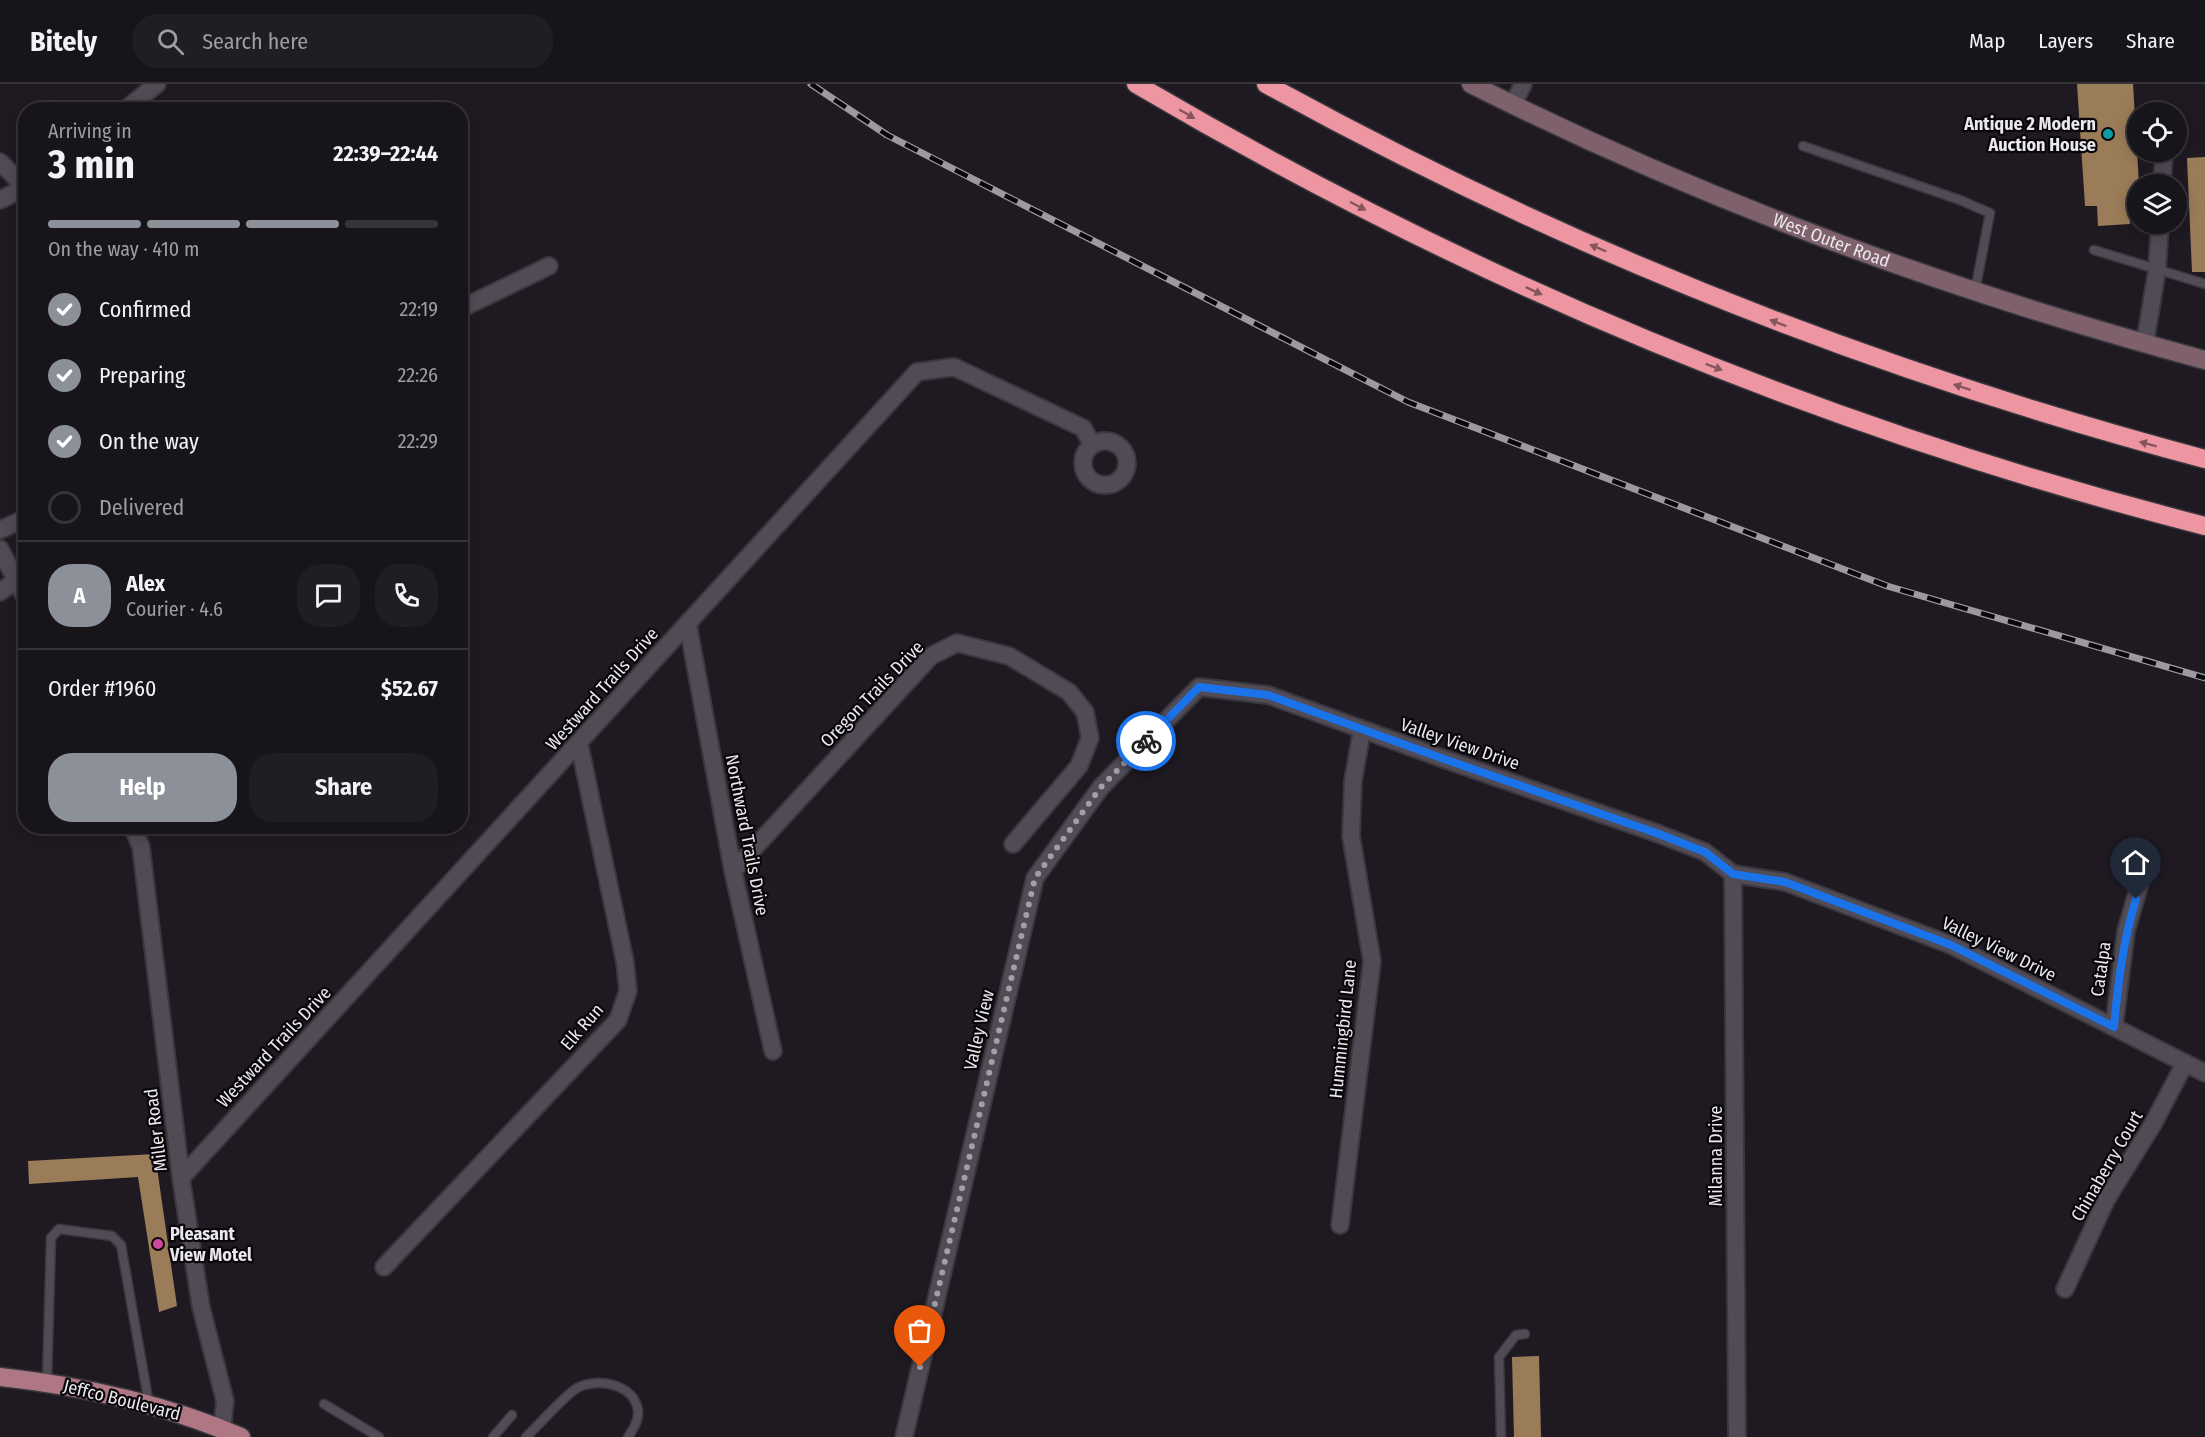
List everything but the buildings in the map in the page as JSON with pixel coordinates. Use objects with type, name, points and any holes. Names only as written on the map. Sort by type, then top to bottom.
[{"type":"highway","points":[[1136,84],[1281,166],[1376,215],[1491,271],[1664,347],[1846,417],[2059,486],[2205,526]]},
{"type":"highway","points":[[1266,84],[1403,157],[1483,196],[1689,288],[1887,363],[2024,408],[2205,459]]},
{"type":"main road","name":"Jeffco Boulevard","points":[[0,1377],[47,1382],[101,1392],[149,1404],[220,1433],[241,1437]]},
{"type":"street","points":[[134,102],[157,84]]},
{"type":"street","name":"West Outer Road","points":[[1471,84],[1608,151],[1839,245],[1975,291],[2145,344],[2205,360]]},
{"type":"street","points":[[1513,105],[1523,84]]},
{"type":"street","points":[[0,162],[18,180]]},
{"type":"street","points":[[0,200],[18,191]]},
{"type":"street","points":[[2145,344],[2157,270],[2159,234]]},
{"type":"street","points":[[468,305],[549,266]]},
{"type":"street","name":"Westward Trails Drive","points":[[181,1178],[917,372],[954,367],[1083,428],[1092,444]]},
{"type":"street","points":[[0,530],[18,522]]},
{"type":"street","points":[[0,549],[17,580],[0,592]]},
{"type":"street","name":"Northward Trails Drive","points":[[688,625],[733,871],[772,1051]]},
{"type":"street","name":"Oregon Trails Drive","points":[[733,871],[931,656],[957,643],[1009,656],[1069,692],[1085,712],[1090,738],[1079,766],[1013,844]]},
{"type":"street","name":"Valley View Drive","points":[[1199,687],[1268,695],[1659,834],[1705,852],[1733,874],[1785,882],[1951,945],[2205,1072]]},
{"type":"street","name":"Valley View","points":[[904,1437],[1035,878],[1101,787],[1199,687]]},
{"type":"street","name":"Hummingbird Lane","points":[[1340,1225],[1372,961],[1351,836],[1353,781],[1362,730]]},
{"type":"street","name":"Elk Run","points":[[384,1266],[618,1020],[628,991],[625,962],[579,743]]},
{"type":"street","name":"Miller Road","points":[[135,834],[141,847],[181,1178],[201,1306],[225,1401],[220,1433]]},
{"type":"street","name":"Milanna Drive","points":[[1733,874],[1737,1437]]},
{"type":"street","name":"Catalpa","points":[[2114,1027],[2126,931],[2140,883]]},
{"type":"street","name":"Chinaberry Court","points":[[2065,1289],[2106,1200],[2153,1124],[2185,1062]]},
{"type":"lane","points":[[1803,146],[1960,200],[1990,213],[1975,291]]},
{"type":"lane","points":[[2094,250],[2205,284]]},
{"type":"lane","points":[[47,1382],[51,1238],[59,1229],[112,1236],[121,1245],[149,1404]]},
{"type":"lane","points":[[1501,1437],[1499,1357],[1516,1335],[1525,1334]]},
{"type":"lane","points":[[526,1437],[576,1388],[593,1382],[605,1382],[625,1390],[636,1404],[639,1413],[628,1437]]},
{"type":"lane","points":[[324,1404],[378,1437]]},
{"type":"lane","points":[[493,1437],[512,1415]]},
{"type":"railway","points":[[811,84],[887,135],[1408,402],[1887,586],[2205,678]]},
{"type":"way so far","points":[[920,1367],[1035,878],[1101,787],[1146,741]]},
{"type":"place","name":"Antique 2 Modern Auction House","points":[[2108,134]]},
{"type":"place","name":"Pleasant View Motel","points":[[158,1244]]},
{"type":"route","points":[[1146,741],[1199,687],[1268,695],[1659,834],[1705,852],[1733,874],[1785,882],[1951,945],[2114,1027],[2120,964],[2126,931],[2136,899]]}]
